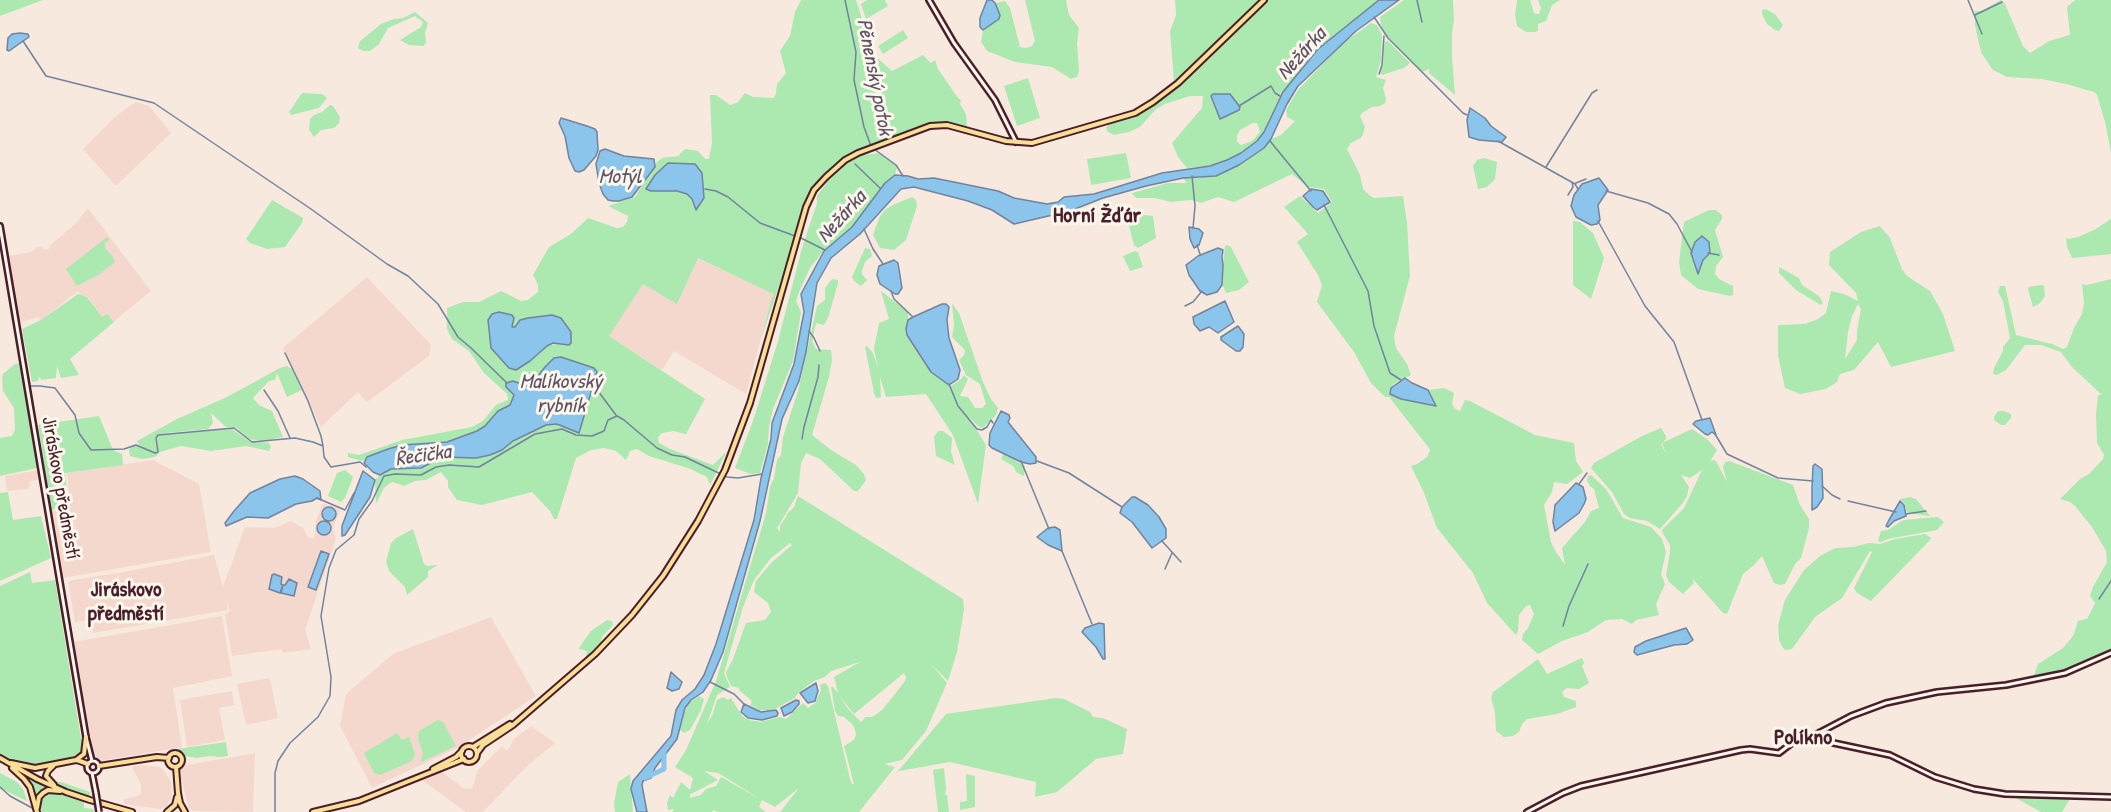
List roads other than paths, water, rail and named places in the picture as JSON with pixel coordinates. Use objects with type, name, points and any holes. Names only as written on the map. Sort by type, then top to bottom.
[{"type":"main road","points":[[462,751],[464,759],[469,762],[474,760],[483,745],[524,715],[596,654],[632,615],[674,559],[710,500],[725,470],[750,403],[806,207],[818,186],[839,166],[858,153],[930,126],[946,125],[1016,142],[1032,143],[1122,118],[1143,108],[1178,83],[1264,0]]},
{"type":"main road","points":[[425,774],[456,757],[466,746],[473,747],[524,715]]},
{"type":"main road","points":[[76,760],[84,754],[86,737]]},
{"type":"main road","points":[[473,747],[477,753]]},
{"type":"main road","points":[[99,766],[157,757],[169,758],[173,754],[181,756],[182,763],[176,767]]},
{"type":"main road","points":[[169,758],[170,764],[176,767]]},
{"type":"main road","points":[[313,812],[359,801],[464,759]]},
{"type":"main road","points":[[2,760],[32,768],[76,760],[90,762]]},
{"type":"main road","points":[[2,760],[66,792],[132,812]]},
{"type":"main road","points":[[2,760],[26,781],[32,790],[37,810]]},
{"type":"main road","points":[[55,764],[46,776],[59,789]]},
{"type":"main road","points":[[167,812],[175,805],[176,767]]},
{"type":"main road","points":[[37,810],[39,797],[44,792],[54,790],[66,792]]},
{"type":"main road","points":[[177,793],[185,812]]},
{"type":"street","points":[[928,0],[954,43],[995,100],[1016,142]]},
{"type":"street","name":"Jiráskovo předměstí","points":[[0,226],[90,762]]},
{"type":"street","points":[[1527,812],[1581,786],[1741,750],[1779,753],[1792,743],[1809,738],[1851,716],[1886,703],[1937,692],[2006,685],[2065,673],[2111,653]]},
{"type":"street","points":[[1809,738],[1890,755],[1935,777],[1974,789],[2005,794],[2111,796]]},
{"type":"street","points":[[92,773],[98,771],[99,766],[96,761],[90,762],[88,768],[92,773],[99,812]]},
{"type":"water","points":[[987,0],[995,3],[1000,15],[999,19],[983,30],[980,27],[980,18]]},
{"type":"water","points":[[1379,0],[1399,0],[1356,31],[1298,86],[1271,139],[1264,148],[1239,165],[1216,176],[1183,178],[1146,186],[1103,198],[1070,211],[1014,224],[992,210],[968,201],[914,187],[901,189],[860,234],[831,258],[817,283],[799,381],[782,419],[760,521],[723,652],[703,692],[691,700],[685,708],[677,739],[655,768],[651,778],[643,781],[647,812],[637,812],[631,789],[633,781],[671,736],[676,710],[704,675],[716,644],[754,520],[771,439],[772,423],[794,364],[804,312],[801,294],[824,251],[852,227],[885,183],[895,175],[918,179],[934,178],[1047,204],[1058,202],[1064,197],[1094,194],[1162,173],[1210,166],[1227,160],[1257,141],[1264,132],[1283,92],[1318,49]]},
{"type":"water","points":[[12,34],[28,34],[29,37],[9,51],[7,50],[8,38]]},
{"type":"water","points":[[1230,94],[1240,107],[1239,110],[1220,119],[1211,96]]},
{"type":"water","points":[[1470,108],[1506,137],[1502,142],[1469,137],[1467,120]]},
{"type":"water","points":[[561,118],[595,129],[597,132],[596,156],[584,170],[579,172],[575,171],[569,158],[565,136],[559,123]]},
{"type":"water","name":"Motýl","points":[[605,149],[624,156],[654,159],[655,167],[632,197],[613,201],[608,200],[603,194],[596,164],[600,151]]},
{"type":"water","points":[[668,163],[695,164],[702,173],[704,198],[696,210],[692,199],[687,194],[646,189],[655,175]]},
{"type":"water","points":[[1599,178],[1608,190],[1598,205],[1600,220],[1597,224],[1591,225],[1576,217],[1571,206],[1574,195],[1582,184]]},
{"type":"water","points":[[1311,189],[1323,191],[1330,202],[1317,210],[1303,196]]},
{"type":"water","points":[[1189,227],[1199,229],[1203,233],[1199,245],[1194,248],[1190,239]]},
{"type":"water","points":[[1702,236],[1709,242],[1710,253],[1703,260],[1698,274],[1691,253],[1695,242]]},
{"type":"water","points":[[1218,248],[1223,250],[1222,285],[1217,292],[1207,295],[1200,291],[1189,275],[1186,265],[1198,256]]},
{"type":"water","points":[[894,260],[898,263],[902,288],[898,294],[880,284],[877,275],[879,266]]},
{"type":"water","points":[[1225,301],[1234,322],[1218,333],[1209,327],[1200,331],[1194,324],[1193,317]]},
{"type":"water","points":[[942,304],[949,307],[947,320],[949,338],[960,370],[958,379],[949,385],[931,372],[907,335],[906,329],[908,320]]},
{"type":"water","points":[[499,312],[512,315],[514,318],[512,327],[515,327],[520,320],[528,318],[552,315],[561,318],[571,332],[571,343],[569,345],[553,343],[516,370],[509,368],[491,348],[488,320],[492,314]]},
{"type":"water","points":[[1238,326],[1244,334],[1243,347],[1240,351],[1236,351],[1221,340],[1221,337]]},
{"type":"water","name":"Malíkovský rybník","points":[[561,357],[594,368],[597,372],[579,433],[557,424],[546,425],[490,455],[476,458],[442,457],[421,468],[391,469],[380,475],[364,463],[367,457],[402,445],[447,442],[477,431],[485,426],[498,411],[510,405],[514,395],[506,387],[506,383],[513,381],[527,386],[531,385],[554,358]]},
{"type":"water","points":[[1405,378],[1428,390],[1436,406],[1401,399],[1390,394],[1391,388]]},
{"type":"water","points":[[1001,411],[1009,415],[1008,422],[1036,457],[1036,463],[1021,462],[989,445],[990,433]]},
{"type":"water","points":[[1710,418],[1716,435],[1712,432],[1705,434],[1693,424],[1696,421]]},
{"type":"water","points":[[1815,464],[1822,469],[1823,498],[1812,510],[1813,466]]},
{"type":"water","points":[[363,471],[375,480],[370,497],[345,535],[342,536],[342,526]]},
{"type":"water","points":[[295,476],[320,491],[321,500],[317,498],[296,504],[268,518],[247,517],[226,526],[225,523],[250,493],[280,479]]},
{"type":"water","points":[[1576,483],[1583,487],[1586,499],[1584,504],[1579,513],[1555,531],[1553,522],[1555,505]]},
{"type":"water","points":[[1132,497],[1148,505],[1166,529],[1166,538],[1152,548],[1132,522],[1120,513],[1122,507]]},
{"type":"water","points":[[1900,501],[1904,505],[1906,516],[1886,526],[1889,520]]},
{"type":"water","points":[[329,507],[334,509],[336,514],[334,519],[329,521],[324,519],[322,514],[324,509]]},
{"type":"water","points":[[324,521],[329,523],[331,528],[329,533],[324,535],[319,533],[317,528],[319,523]]},
{"type":"water","points":[[1055,527],[1060,530],[1062,551],[1037,537],[1048,528]]},
{"type":"water","points":[[321,551],[329,554],[316,590],[308,587]]},
{"type":"water","points":[[274,574],[282,577],[281,584],[283,585],[280,593],[269,589]]},
{"type":"water","points":[[289,579],[297,583],[294,596],[281,593],[283,585]]},
{"type":"water","points":[[1099,623],[1104,624],[1105,659],[1082,632],[1085,628]]},
{"type":"water","points":[[1686,628],[1693,640],[1687,644],[1674,645],[1637,655],[1634,652],[1635,647],[1646,641]]},
{"type":"water","points":[[671,672],[682,682],[679,689],[672,691],[667,688]]},
{"type":"water","points":[[816,683],[818,691],[815,701],[808,703],[800,693]]},
{"type":"water","points":[[796,700],[799,704],[792,712],[784,716],[781,708]]},
{"type":"water","points":[[744,704],[761,712],[776,710],[778,713],[777,716],[762,720],[748,718],[741,712]]},
{"type":"waterway","name":"Pěnenský potok","points":[[845,0],[856,52],[854,80],[864,127],[871,146]]},
{"type":"waterway","points":[[1417,0],[1422,22]]},
{"type":"waterway","points":[[1968,0],[1982,34]]},
{"type":"waterway","points":[[1975,15],[2002,2]]},
{"type":"waterway","points":[[1374,17],[1388,38],[1467,115]]},
{"type":"waterway","points":[[1379,74],[1382,65],[1384,36]]},
{"type":"waterway","points":[[23,41],[46,76],[154,103],[311,209],[387,264],[408,276],[438,304],[458,337],[507,383]]},
{"type":"waterway","points":[[1239,106],[1271,86],[1280,96]]},
{"type":"waterway","points":[[1546,167],[1592,93],[1597,90]]},
{"type":"waterway","points":[[1270,141],[1311,191]]},
{"type":"waterway","points":[[1498,141],[1575,184],[1578,189]]},
{"type":"waterway","name":"Pěnenský potok","points":[[874,149],[896,165],[903,176]]},
{"type":"waterway","points":[[855,164],[880,188]]},
{"type":"waterway","points":[[1192,176],[1195,206],[1193,228]]},
{"type":"waterway","points":[[1576,183],[1586,179]]},
{"type":"waterway","points":[[1568,195],[1573,187],[1572,182]]},
{"type":"waterway","points":[[705,189],[728,197],[760,223],[795,236]]},
{"type":"waterway","points":[[1606,191],[1648,203],[1669,214],[1692,252]]},
{"type":"waterway","points":[[1324,205],[1368,291],[1374,326],[1390,373],[1401,380]]},
{"type":"waterway","points":[[1598,221],[1645,306],[1674,342],[1702,420]]},
{"type":"waterway","points":[[864,229],[883,264]]},
{"type":"waterway","name":"Nežárka","points":[[799,237],[825,250]]},
{"type":"waterway","points":[[1197,245],[1200,254]]},
{"type":"waterway","points":[[1708,253],[1719,255]]},
{"type":"waterway","points":[[891,291],[894,299],[913,317]]},
{"type":"waterway","points":[[1185,306],[1193,302],[1202,291]]},
{"type":"waterway","points":[[809,331],[820,351]]},
{"type":"waterway","points":[[285,353],[308,401],[323,446]]},
{"type":"waterway","points":[[802,439],[819,365]]},
{"type":"waterway","points":[[949,384],[958,406],[977,429],[982,430],[987,427],[991,420],[993,423]]},
{"type":"waterway","points":[[27,386],[55,388],[75,415],[79,433],[91,450],[124,449],[136,445],[155,453],[158,452],[156,438],[158,435],[234,428],[252,442],[295,438],[323,446],[324,457],[331,467],[360,462],[366,467]]},
{"type":"waterway","points":[[592,388],[598,391],[616,415]]},
{"type":"waterway","points":[[264,390],[278,411],[290,438]]},
{"type":"waterway","name":"Řečička","points":[[275,812],[275,773],[278,761],[290,743],[318,717],[330,696],[331,677],[321,616],[329,568],[336,550],[354,535],[359,519],[372,501],[384,476],[421,475],[436,467],[449,465],[479,467],[535,434],[562,429],[576,435],[592,436],[604,431],[608,420],[617,416],[657,448],[672,455],[685,457],[727,477],[738,478],[762,474]]},
{"type":"waterway","points":[[1715,434],[1727,454],[1778,478],[1813,481]]},
{"type":"waterway","points":[[1021,461],[1049,529]]},
{"type":"waterway","points":[[1037,461],[1069,473],[1122,507]]},
{"type":"waterway","points":[[1579,484],[1587,473]]},
{"type":"waterway","points":[[1822,486],[1840,499]]},
{"type":"waterway","points":[[317,498],[345,510],[354,493]]},
{"type":"waterway","points":[[1848,501],[1896,512]]},
{"type":"waterway","points":[[1906,514],[1926,511]]},
{"type":"waterway","points":[[1162,541],[1181,562]]},
{"type":"waterway","points":[[1062,551],[1092,624]]},
{"type":"waterway","points":[[1165,569],[1172,553]]},
{"type":"waterway","points":[[1563,626],[1569,606],[1588,564]]},
{"type":"waterway","points":[[2099,599],[2111,581]]},
{"type":"waterway","points":[[710,682],[734,694],[744,704]]},
{"type":"waterway","points":[[645,778],[664,769],[664,751]]},
{"type":"waterway","name":"Řečička","points":[[0,787],[10,796],[34,809]]},
{"type":"district","name":"Horní Žďár","points":[[1097,216]]},
{"type":"district","name":"Jiráskovo předměstí","points":[[126,602]]},
{"type":"district","name":"Políkno","points":[[1803,738]]}]
